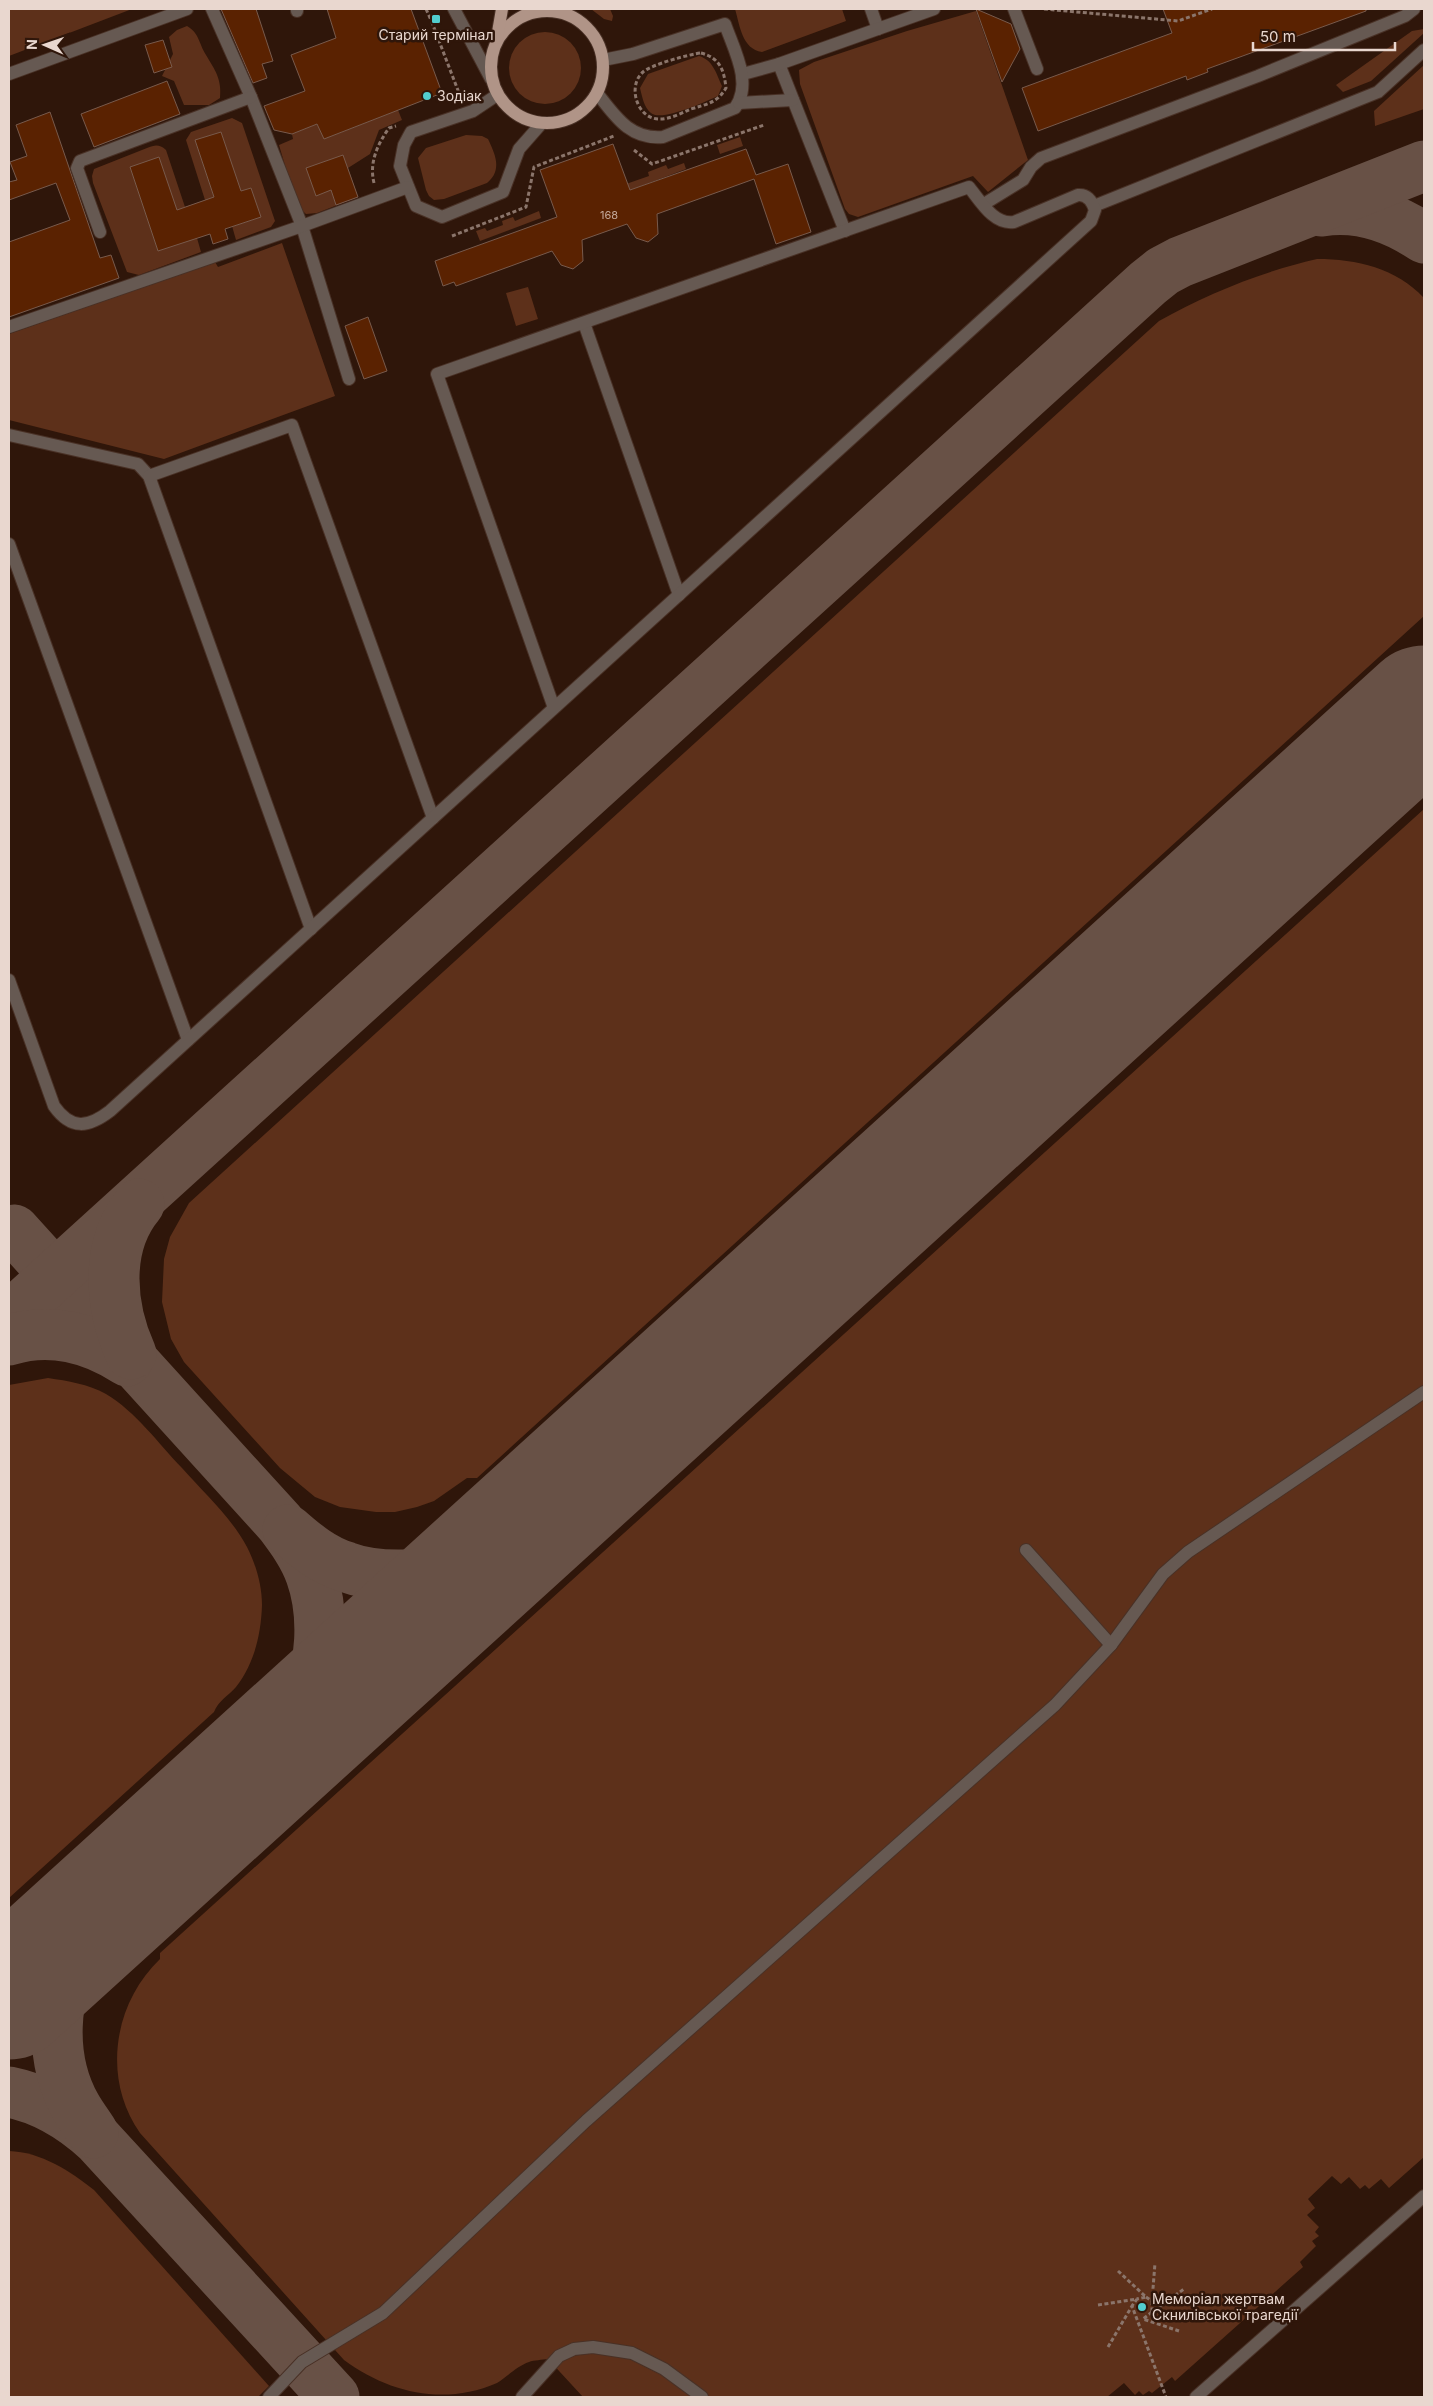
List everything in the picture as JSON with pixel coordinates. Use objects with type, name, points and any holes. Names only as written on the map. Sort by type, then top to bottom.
[{"type":"main road","points":[[502,9],[491,60],[491,79],[497,95],[507,108],[523,119],[541,124],[558,123],[574,117],[588,107],[597,92],[602,77],[600,46],[588,29],[574,18],[557,9]]},
{"type":"main road","points":[[496,42],[507,27],[522,17],[539,11],[557,12],[574,18]]},
{"type":"lane","points":[[9,74],[187,9]]},
{"type":"lane","points":[[212,9],[251,97],[302,226],[349,379]]},
{"type":"lane","points":[[454,9],[491,79]]},
{"type":"lane","points":[[871,9],[878,29]]},
{"type":"lane","points":[[743,74],[779,64],[934,9]]},
{"type":"lane","points":[[1014,9],[1037,69]]},
{"type":"lane","points":[[984,204],[1023,180],[1031,167],[1041,158],[1258,76],[1405,16],[1414,9]]},
{"type":"lane","points":[[597,92],[621,124],[631,132],[652,138],[663,137],[735,108],[743,93],[743,74],[725,24],[633,54],[602,60]]},
{"type":"lane","points":[[1094,206],[1378,92],[1424,50]]},
{"type":"lane","points":[[779,64],[845,231]]},
{"type":"lane","points":[[497,95],[473,111],[412,132],[400,155],[400,166],[416,206],[442,216],[504,192],[519,149],[541,124]]},
{"type":"lane","points":[[100,232],[77,168],[80,161],[251,97]]},
{"type":"lane","points":[[739,103],[793,100]]},
{"type":"lane","points":[[9,327],[302,226],[408,187]]},
{"type":"lane","points":[[9,980],[54,1106],[62,1117],[68,1121],[84,1124],[98,1121],[433,818],[1091,221],[1094,216],[1094,206],[1088,197],[1084,194],[1078,195],[1014,222],[1005,223],[997,220],[969,187],[437,374],[554,708]]},
{"type":"lane","points":[[584,323],[679,595]]},
{"type":"lane","points":[[149,476],[292,425],[433,818]]},
{"type":"lane","points":[[9,434],[138,464],[149,476],[311,928]]},
{"type":"lane","points":[[9,544],[188,1040]]},
{"type":"lane","points":[[269,2397],[302,2362],[383,2313],[586,2121],[1055,1705],[1111,1645],[1163,1574],[1188,1552],[1424,1392]]},
{"type":"lane","points":[[1026,1550],[1111,1645]]},
{"type":"lane","points":[[1196,2397],[1424,2196]]},
{"type":"lane","points":[[522,2397],[559,2356],[574,2349],[593,2347],[632,2354],[664,2369],[702,2397]]},
{"type":"path","points":[[426,9],[459,93],[453,104]]},
{"type":"path","points":[[1044,9],[1178,21],[1212,9]]},
{"type":"path","points":[[431,20],[436,19]]},
{"type":"path","points":[[701,53],[711,56],[721,64],[726,88],[720,99],[659,119],[648,117],[637,104],[634,92],[643,72],[690,54],[701,53]]},
{"type":"path","points":[[379,198],[371,171],[374,158],[389,128],[398,125]]},
{"type":"path","points":[[452,236],[526,207],[534,167],[616,134]]},
{"type":"path","points":[[1152,2312],[1155,2263]]},
{"type":"path","points":[[1118,2271],[1152,2301]]},
{"type":"path","points":[[1142,2319],[1184,2289]]},
{"type":"path","points":[[1098,2305],[1146,2297]]},
{"type":"path","points":[[1108,2347],[1137,2299]]},
{"type":"path","points":[[1132,2306],[1166,2397]]},
{"type":"path","points":[[1136,2318],[1179,2331]]},
{"type":"shaded area","points":[[9,9],[132,9],[9,56]]},
{"type":"shaded area","points":[[591,9],[610,9],[613,16],[612,21],[604,19]]},
{"type":"shaded area","points":[[735,9],[842,9],[846,21],[762,52],[755,50],[746,42],[740,29]]},
{"type":"shaded area","points":[[976,11],[1028,160],[988,192],[973,176],[858,217],[849,214],[845,209],[800,84],[799,70],[814,62],[907,31]]},
{"type":"shaded area","points":[[187,26],[197,35],[219,80],[220,98],[209,105],[184,105],[174,81],[162,76],[173,54],[169,37],[177,30]]},
{"type":"shaded area","points":[[1424,29],[1424,33],[1371,81],[1343,92],[1336,85],[1412,31]]},
{"type":"shaded area","points":[[545,32],[565,38],[575,48],[581,68],[575,88],[565,98],[545,104],[525,98],[515,88],[509,68],[515,48],[525,38]]},
{"type":"shaded area","points":[[699,56],[708,61],[716,72],[722,86],[718,96],[673,113],[656,115],[651,113],[645,105],[640,88],[648,74]]},
{"type":"shaded area","points":[[1424,65],[1424,109],[1375,126],[1374,111]]},
{"type":"shaded area","points":[[398,110],[402,120],[379,130],[370,154],[348,168],[358,197],[317,213],[306,214],[297,206],[279,145],[293,139],[292,134],[317,124],[323,136],[337,134]]},
{"type":"shaded area","points":[[232,118],[242,123],[275,221],[271,227],[236,240],[232,226],[197,238],[201,252],[139,275],[127,272],[93,183],[94,169],[150,147],[159,146],[166,150],[185,207],[205,200],[186,140],[191,132]]},
{"type":"shaded area","points":[[466,135],[482,136],[488,139],[495,156],[495,173],[487,183],[444,199],[434,200],[426,190],[418,158],[426,148]]},
{"type":"shaded area","points":[[740,137],[743,146],[720,154],[717,145]]},
{"type":"shaded area","points":[[684,163],[686,169],[628,191],[626,184],[649,176],[648,172],[666,165],[668,169]]},
{"type":"shaded area","points":[[539,211],[541,218],[480,241],[476,231],[485,228],[487,231],[503,225],[502,221],[513,217],[515,221]]},
{"type":"shaded area","points":[[282,243],[335,396],[164,459],[9,420],[9,334],[215,262],[218,267]]},
{"type":"shaded area","points":[[1317,259],[1347,261],[1375,267],[1401,279],[1424,298],[1424,616],[477,1478],[467,1478],[434,1501],[417,1507],[395,1512],[376,1512],[340,1507],[315,1497],[280,1468],[184,1362],[171,1339],[162,1302],[164,1259],[170,1237],[189,1203],[1159,321],[1236,284]]},
{"type":"shaded area","points":[[528,287],[538,319],[516,326],[506,293]]},
{"type":"shaded area","points":[[1424,809],[1424,2157],[1389,2188],[1381,2179],[1369,2189],[1365,2185],[1360,2189],[1349,2177],[1341,2184],[1332,2176],[1308,2199],[1315,2208],[1307,2215],[1319,2227],[1315,2232],[1319,2236],[1312,2241],[1316,2246],[1300,2262],[1303,2267],[1175,2381],[1172,2377],[1152,2393],[1149,2391],[1143,2395],[1139,2391],[1135,2395],[1124,2383],[1107,2397],[583,2397],[548,2359],[525,2364],[497,2383],[477,2390],[437,2395],[398,2388],[379,2381],[344,2360],[140,2133],[128,2112],[120,2089],[117,2066],[118,2043],[123,2020],[132,1998],[144,1977],[160,1959],[160,1953]]},
{"type":"shaded area","points":[[48,1378],[85,1385],[106,1394],[117,1401],[146,1428],[217,1506],[241,1536],[258,1575],[262,1605],[258,1638],[252,1659],[236,1687],[214,1712],[9,1898],[9,1385]]},
{"type":"shaded area","points":[[9,2151],[21,2152],[44,2159],[75,2176],[94,2190],[269,2386],[258,2397],[9,2397]]},
{"type":"building","points":[[221,9],[256,9],[273,61],[262,64],[267,78],[253,83]]},
{"type":"building","points":[[327,9],[411,9],[442,93],[324,139],[317,124],[292,134],[274,130],[264,106],[305,91],[291,55],[336,38]]},
{"type":"building","points":[[976,9],[1011,24],[1020,49],[1002,82]]},
{"type":"building","points":[[1163,9],[1366,9],[1366,11],[1207,69],[1208,72],[1187,80],[1186,76],[1038,131],[1022,88],[1172,33]]},
{"type":"building","points":[[163,40],[172,67],[154,73],[145,45]]},
{"type":"building","points":[[167,81],[180,114],[94,147],[81,114]]},
{"type":"building","points":[[50,112],[100,258],[111,255],[119,278],[9,317],[9,242],[70,220],[56,183],[9,200],[9,182],[17,180],[10,162],[27,156],[16,125]]},
{"type":"building","points":[[221,132],[241,191],[251,188],[261,217],[225,229],[228,239],[213,244],[210,234],[158,251],[130,167],[159,157],[177,210],[214,197],[195,140]]},
{"type":"building","points":[[613,144],[630,190],[746,149],[756,175],[788,164],[811,232],[776,244],[754,179],[657,214],[658,234],[648,242],[636,238],[627,224],[582,240],[583,261],[573,269],[561,265],[552,251],[456,286],[454,282],[443,286],[435,261],[557,217],[540,170]]},
{"type":"building","points":[[343,155],[358,197],[336,205],[331,190],[316,196],[306,168]]},
{"type":"building","points":[[368,317],[387,371],[364,379],[345,326]]},
{"type":"taxiway","points":[[9,1317],[1148,283],[1163,271],[1180,262],[1424,166]]},
{"type":"taxiway","points":[[1321,211],[1348,210],[1375,214],[1400,224],[1424,238]]},
{"type":"taxiway","points":[[131,1354],[118,1317],[114,1277],[120,1239],[128,1221],[139,1204]]},
{"type":"taxiway","points":[[14,1230],[280,1523],[305,1561],[315,1590],[320,1623],[320,1640],[315,1673],[301,1711],[262,1766]]},
{"type":"taxiway","points":[[9,1340],[24,1336],[40,1335],[70,1337],[100,1346],[127,1361]]},
{"type":"taxiway","points":[[288,1530],[315,1552],[338,1564],[360,1571],[392,1575],[425,1574],[457,1568],[481,1560],[508,1542]]},
{"type":"taxiway","points":[[93,2133],[76,2107],[67,2088],[61,2068],[57,2026],[59,2005],[70,1964],[82,1940],[105,1908]]},
{"type":"taxiway","points":[[9,2092],[46,2104],[68,2116],[98,2140],[334,2397]]},
{"type":"runway","points":[[9,1995],[1424,710]]},
{"type":"place","name":"Старий термінал","points":[[436,19]]},
{"type":"place","name":"Зодіак","points":[[427,96]]},
{"type":"place","name":"Меморіал жертвам Скнилівської трагедії","points":[[1142,2307]]}]
